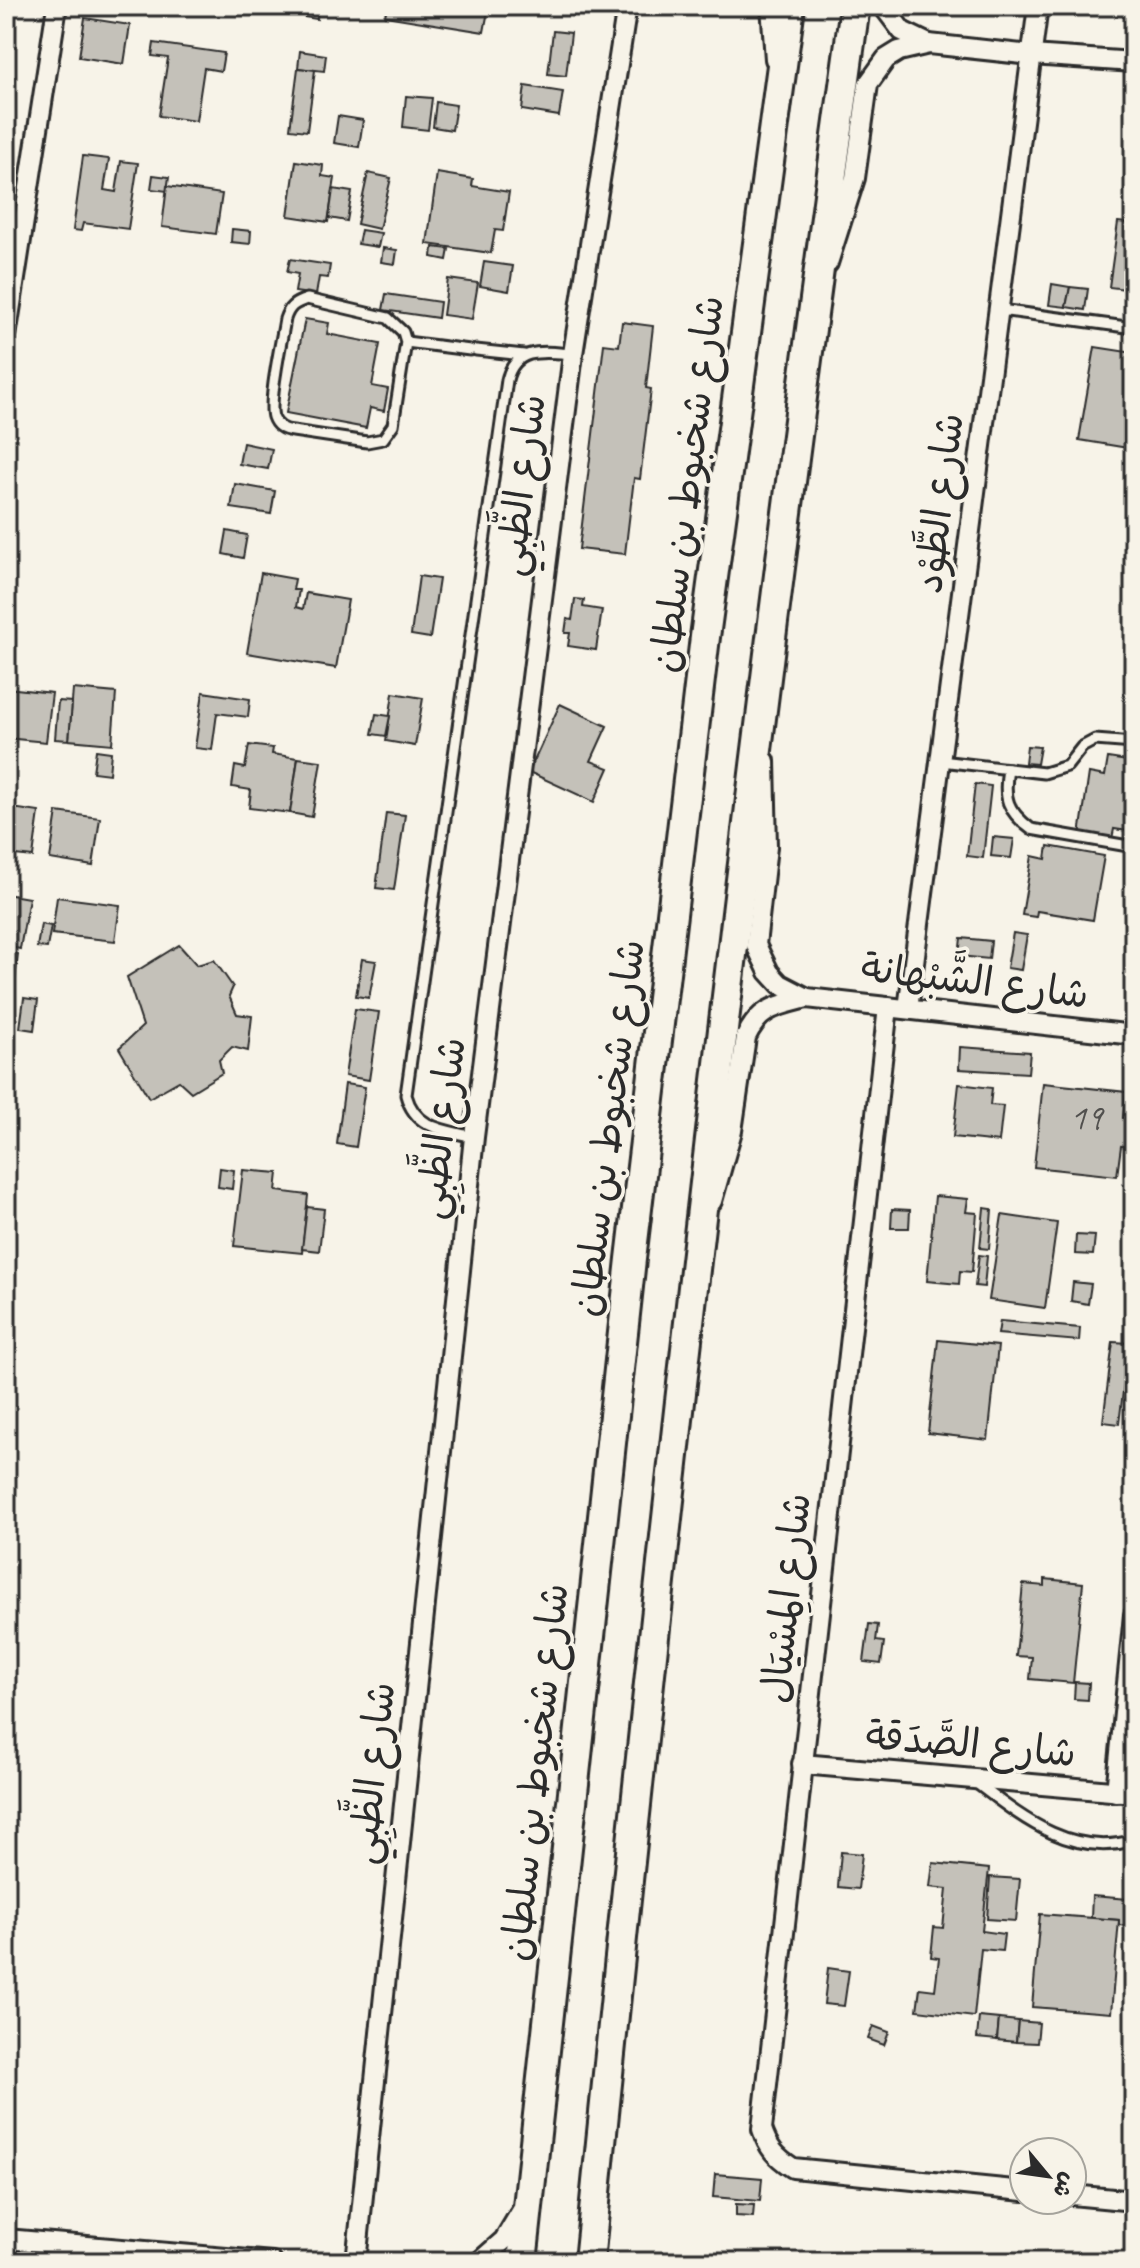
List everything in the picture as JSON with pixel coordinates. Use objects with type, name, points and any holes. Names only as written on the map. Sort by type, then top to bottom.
[{"type":"main road","name":"شارع شخبوط بن سلطان","points":[[522,2262],[635,1228],[705,637],[790,6]]},
{"type":"main road","points":[[589,2262],[641,1739],[697,1238],[758,731],[855,6]]},
{"type":"street","points":[[6,337],[57,6]]},
{"type":"street","name":"شارع الظَّبِي","points":[[356,2262],[474,1137],[573,354],[627,6]]},
{"type":"street","points":[[771,6],[772,37],[780,79]]},
{"type":"street","points":[[883,6],[902,31],[929,44]]},
{"type":"street","name":"شارع الطَّوْد","points":[[908,1009],[1038,6]]},
{"type":"street","points":[[817,285],[830,259],[848,205],[868,84],[886,59],[899,51],[929,44],[1134,62]]},
{"type":"street","name":"شارع الشَّبْهانة","points":[[758,731],[765,762],[768,819],[756,945],[769,972],[793,992],[807,998],[1134,1035]]},
{"type":"street","name":"شارع الشَّبْهانة","points":[[697,1238],[718,1186],[732,1131],[746,1037],[761,1014],[773,1007],[807,998]]},
{"type":"street","name":"شارع المِسْيَال","points":[[888,1007],[762,2129],[768,2146],[778,2159],[793,2168],[1008,2190]]},
{"type":"street","points":[[1125,1793],[1134,1615]]},
{"type":"street","name":"شارع الصَّدَقة","points":[[802,1764],[1125,1793]]},
{"type":"street","points":[[1088,2197],[1134,2201]]},
{"type":"street","points":[[479,2262],[504,2240],[527,2201]]},
{"type":"street","points":[[6,2239],[272,2262]]},
{"type":"lane","points":[[307,299],[388,318],[403,332],[406,342],[393,425],[383,439],[367,442],[284,430],[277,424],[272,407],[285,319],[288,309],[296,302],[307,299]]},
{"type":"lane","points":[[1000,310],[1134,328]]},
{"type":"lane","points":[[406,342],[524,355],[537,352],[573,354]]},
{"type":"lane","points":[[474,1137],[425,1124],[413,1113],[406,1095],[507,380],[512,365],[524,355]]},
{"type":"lane","points":[[941,761],[1053,772],[1067,766],[1082,747],[1095,740],[1134,743]]},
{"type":"lane","points":[[1008,769],[1005,788],[1008,805],[1017,819],[1031,829],[1134,847]]},
{"type":"lane","points":[[969,1778],[1031,1824],[1054,1835],[1078,1842],[1103,1844],[1134,1840]]},
{"type":"building","points":[[305,6],[318,6],[317,19],[304,17]]},
{"type":"building","points":[[387,6],[489,6],[484,32],[385,16]]},
{"type":"building","points":[[85,18],[130,25],[124,64],[79,57]]},
{"type":"building","points":[[553,31],[571,33],[566,76],[548,74]]},
{"type":"building","points":[[154,43],[224,53],[221,71],[204,68],[196,121],[159,116],[168,58],[152,56]]},
{"type":"building","points":[[300,51],[326,55],[324,71],[298,68]]},
{"type":"building","points":[[298,68],[315,70],[307,131],[290,129]]},
{"type":"building","points":[[525,86],[563,92],[559,116],[522,110]]},
{"type":"building","points":[[406,96],[432,98],[428,130],[403,127]]},
{"type":"building","points":[[436,102],[456,105],[452,130],[433,127]]},
{"type":"building","points":[[338,116],[363,120],[359,147],[334,143]]},
{"type":"building","points":[[83,156],[109,159],[104,190],[116,192],[121,161],[138,163],[128,229],[83,223],[81,231],[73,230]]},
{"type":"building","points":[[296,161],[323,165],[322,176],[335,178],[328,222],[288,216]]},
{"type":"building","points":[[368,173],[391,178],[379,229],[357,224]]},
{"type":"building","points":[[437,173],[473,179],[472,186],[509,192],[503,231],[495,230],[491,253],[427,244]]},
{"type":"building","points":[[153,175],[169,177],[167,191],[151,189]]},
{"type":"building","points":[[167,186],[222,194],[216,234],[162,227]]},
{"type":"building","points":[[333,189],[352,192],[347,221],[329,218]]},
{"type":"building","points":[[1118,222],[1134,224],[1134,290],[1109,287]]},
{"type":"building","points":[[232,229],[251,231],[250,244],[231,242]]},
{"type":"building","points":[[361,230],[381,233],[378,247],[358,244]]},
{"type":"building","points":[[433,247],[449,249],[447,260],[432,257]]},
{"type":"building","points":[[383,248],[397,250],[395,264],[381,262]]},
{"type":"building","points":[[290,259],[330,265],[328,278],[319,277],[316,295],[295,292],[298,274],[287,272]]},
{"type":"building","points":[[484,262],[513,266],[509,291],[480,286]]},
{"type":"building","points":[[448,279],[478,283],[472,319],[443,315]]},
{"type":"building","points":[[1052,284],[1070,287],[1066,307],[1049,305]]},
{"type":"building","points":[[1070,287],[1088,289],[1085,310],[1066,307]]},
{"type":"building","points":[[386,294],[440,302],[438,318],[383,310]]},
{"type":"building","points":[[305,319],[329,323],[327,334],[380,344],[372,386],[388,389],[384,411],[370,408],[366,428],[286,413]]},
{"type":"building","points":[[622,322],[653,326],[646,388],[651,389],[640,479],[634,478],[625,554],[579,549],[604,344],[619,346]]},
{"type":"building","points":[[1095,347],[1134,353],[1134,449],[1079,440]]},
{"type":"building","points":[[243,443],[272,449],[268,469],[239,464]]},
{"type":"building","points":[[235,484],[275,491],[271,514],[231,508]]},
{"type":"building","points":[[227,531],[247,535],[243,558],[223,554]]},
{"type":"building","points":[[261,573],[295,579],[293,590],[299,590],[296,607],[303,609],[306,593],[348,600],[336,668],[247,653]]},
{"type":"building","points":[[419,576],[439,579],[430,638],[411,635]]},
{"type":"building","points":[[575,599],[584,600],[583,607],[602,610],[596,650],[568,646],[570,633],[565,633],[567,619],[572,620]]},
{"type":"building","points":[[7,688],[52,693],[46,742],[6,738]]},
{"type":"building","points":[[73,689],[116,693],[112,744],[69,740]]},
{"type":"building","points":[[203,692],[250,699],[248,717],[217,713],[212,750],[195,748]]},
{"type":"building","points":[[393,693],[423,698],[415,746],[386,741]]},
{"type":"building","points":[[58,701],[72,702],[69,740],[55,739]]},
{"type":"building","points":[[560,704],[607,726],[591,761],[609,768],[594,802],[529,772]]},
{"type":"building","points":[[376,714],[390,716],[386,736],[372,734]]},
{"type":"building","points":[[249,745],[273,748],[272,754],[298,758],[290,813],[249,808],[251,790],[232,787],[235,766],[245,768]]},
{"type":"building","points":[[1027,746],[1040,747],[1037,764],[1025,763]]},
{"type":"building","points":[[96,750],[111,752],[109,774],[93,772]]},
{"type":"building","points":[[298,758],[321,761],[312,817],[290,813]]},
{"type":"building","points":[[1108,758],[1134,762],[1134,832],[1114,829],[1112,839],[1080,835],[1089,773],[1105,776]]},
{"type":"building","points":[[975,784],[991,786],[983,858],[967,856]]},
{"type":"building","points":[[6,807],[39,812],[33,857],[6,854]]},
{"type":"building","points":[[57,812],[100,818],[93,866],[50,859]]},
{"type":"building","points":[[386,813],[405,815],[394,890],[376,888]]},
{"type":"building","points":[[993,837],[1014,839],[1011,858],[991,856]]},
{"type":"building","points":[[1048,846],[1104,856],[1093,920],[1037,911],[1036,917],[1022,915],[1032,856],[1046,859]]},
{"type":"building","points":[[6,894],[29,898],[20,949],[6,946]]},
{"type":"building","points":[[57,897],[120,905],[115,941],[52,934]]},
{"type":"building","points":[[41,924],[51,926],[47,948],[37,947]]},
{"type":"building","points":[[1013,933],[1027,935],[1021,970],[1007,968]]},
{"type":"building","points":[[961,938],[991,941],[989,959],[959,956]]},
{"type":"building","points":[[179,945],[197,965],[214,960],[233,987],[229,996],[237,1014],[252,1016],[248,1051],[232,1047],[219,1060],[222,1073],[191,1092],[179,1081],[149,1098],[119,1048],[143,1026],[127,977]]},
{"type":"building","points":[[6,952],[18,954],[12,1006],[6,1005]]},
{"type":"building","points":[[362,959],[376,961],[369,998],[356,996]]},
{"type":"building","points":[[24,998],[38,1000],[34,1030],[20,1028]]},
{"type":"building","points":[[355,1009],[379,1012],[369,1080],[345,1076]]},
{"type":"building","points":[[6,1020],[15,1021],[9,1071],[6,1071]]},
{"type":"building","points":[[960,1047],[1030,1052],[1028,1073],[959,1069]]},
{"type":"building","points":[[1043,1083],[1126,1092],[1123,1118],[1131,1119],[1128,1147],[1121,1146],[1117,1176],[1034,1167]]},
{"type":"building","points":[[345,1084],[365,1087],[356,1147],[337,1144]]},
{"type":"building","points":[[959,1084],[992,1088],[990,1105],[1003,1106],[999,1142],[953,1137]]},
{"type":"building","points":[[220,1168],[234,1170],[232,1189],[218,1187]]},
{"type":"building","points":[[243,1170],[278,1173],[276,1191],[308,1195],[302,1253],[234,1246]]},
{"type":"building","points":[[935,1196],[968,1199],[966,1212],[977,1213],[972,1272],[960,1271],[959,1284],[927,1281]]},
{"type":"building","points":[[307,1207],[324,1209],[319,1251],[302,1249]]},
{"type":"building","points":[[984,1208],[992,1209],[989,1249],[980,1248]]},
{"type":"building","points":[[892,1209],[910,1210],[909,1228],[891,1228]]},
{"type":"building","points":[[1002,1215],[1057,1223],[1045,1308],[989,1300]]},
{"type":"building","points":[[1076,1235],[1095,1236],[1093,1255],[1075,1254]]},
{"type":"building","points":[[979,1255],[987,1256],[984,1287],[975,1286]]},
{"type":"building","points":[[1073,1282],[1091,1284],[1088,1304],[1071,1301]]},
{"type":"building","points":[[1000,1321],[1080,1328],[1079,1341],[998,1334]]},
{"type":"building","points":[[938,1340],[998,1346],[988,1440],[928,1433]]},
{"type":"building","points":[[1113,1342],[1129,1343],[1119,1424],[1103,1422]]},
{"type":"building","points":[[1045,1579],[1083,1583],[1073,1683],[1030,1679],[1032,1657],[1016,1656],[1023,1584],[1045,1586]]},
{"type":"building","points":[[869,1624],[878,1625],[876,1641],[884,1642],[881,1664],[864,1662]]},
{"type":"building","points":[[1075,1682],[1089,1683],[1088,1700],[1074,1699]]},
{"type":"building","points":[[841,1852],[862,1854],[858,1889],[838,1887]]},
{"type":"building","points":[[933,1863],[989,1869],[982,1931],[1004,1934],[1002,1951],[981,1949],[974,2017],[917,2010],[920,1988],[935,1990],[939,1958],[931,1957],[934,1927],[943,1928],[947,1889],[930,1887]]},
{"type":"building","points":[[990,1877],[1020,1879],[1016,1921],[987,1919]]},
{"type":"building","points":[[1092,1896],[1128,1899],[1126,1926],[1119,1925],[1119,1920],[1091,1918]]},
{"type":"building","points":[[1040,1914],[1119,1920],[1111,2013],[1032,2007]]},
{"type":"building","points":[[828,1968],[849,1971],[844,2006],[824,2004]]},
{"type":"building","points":[[979,2017],[999,2019],[997,2040],[977,2038]]},
{"type":"building","points":[[999,2019],[1018,2021],[1016,2042],[997,2040]]},
{"type":"building","points":[[1018,2021],[1039,2023],[1037,2043],[1016,2042]]},
{"type":"building","points":[[873,2026],[889,2032],[884,2045],[868,2039]]},
{"type":"building","points":[[715,2174],[762,2178],[760,2201],[713,2197]]},
{"type":"building","points":[[736,2204],[754,2205],[753,2217],[736,2216]]}]
